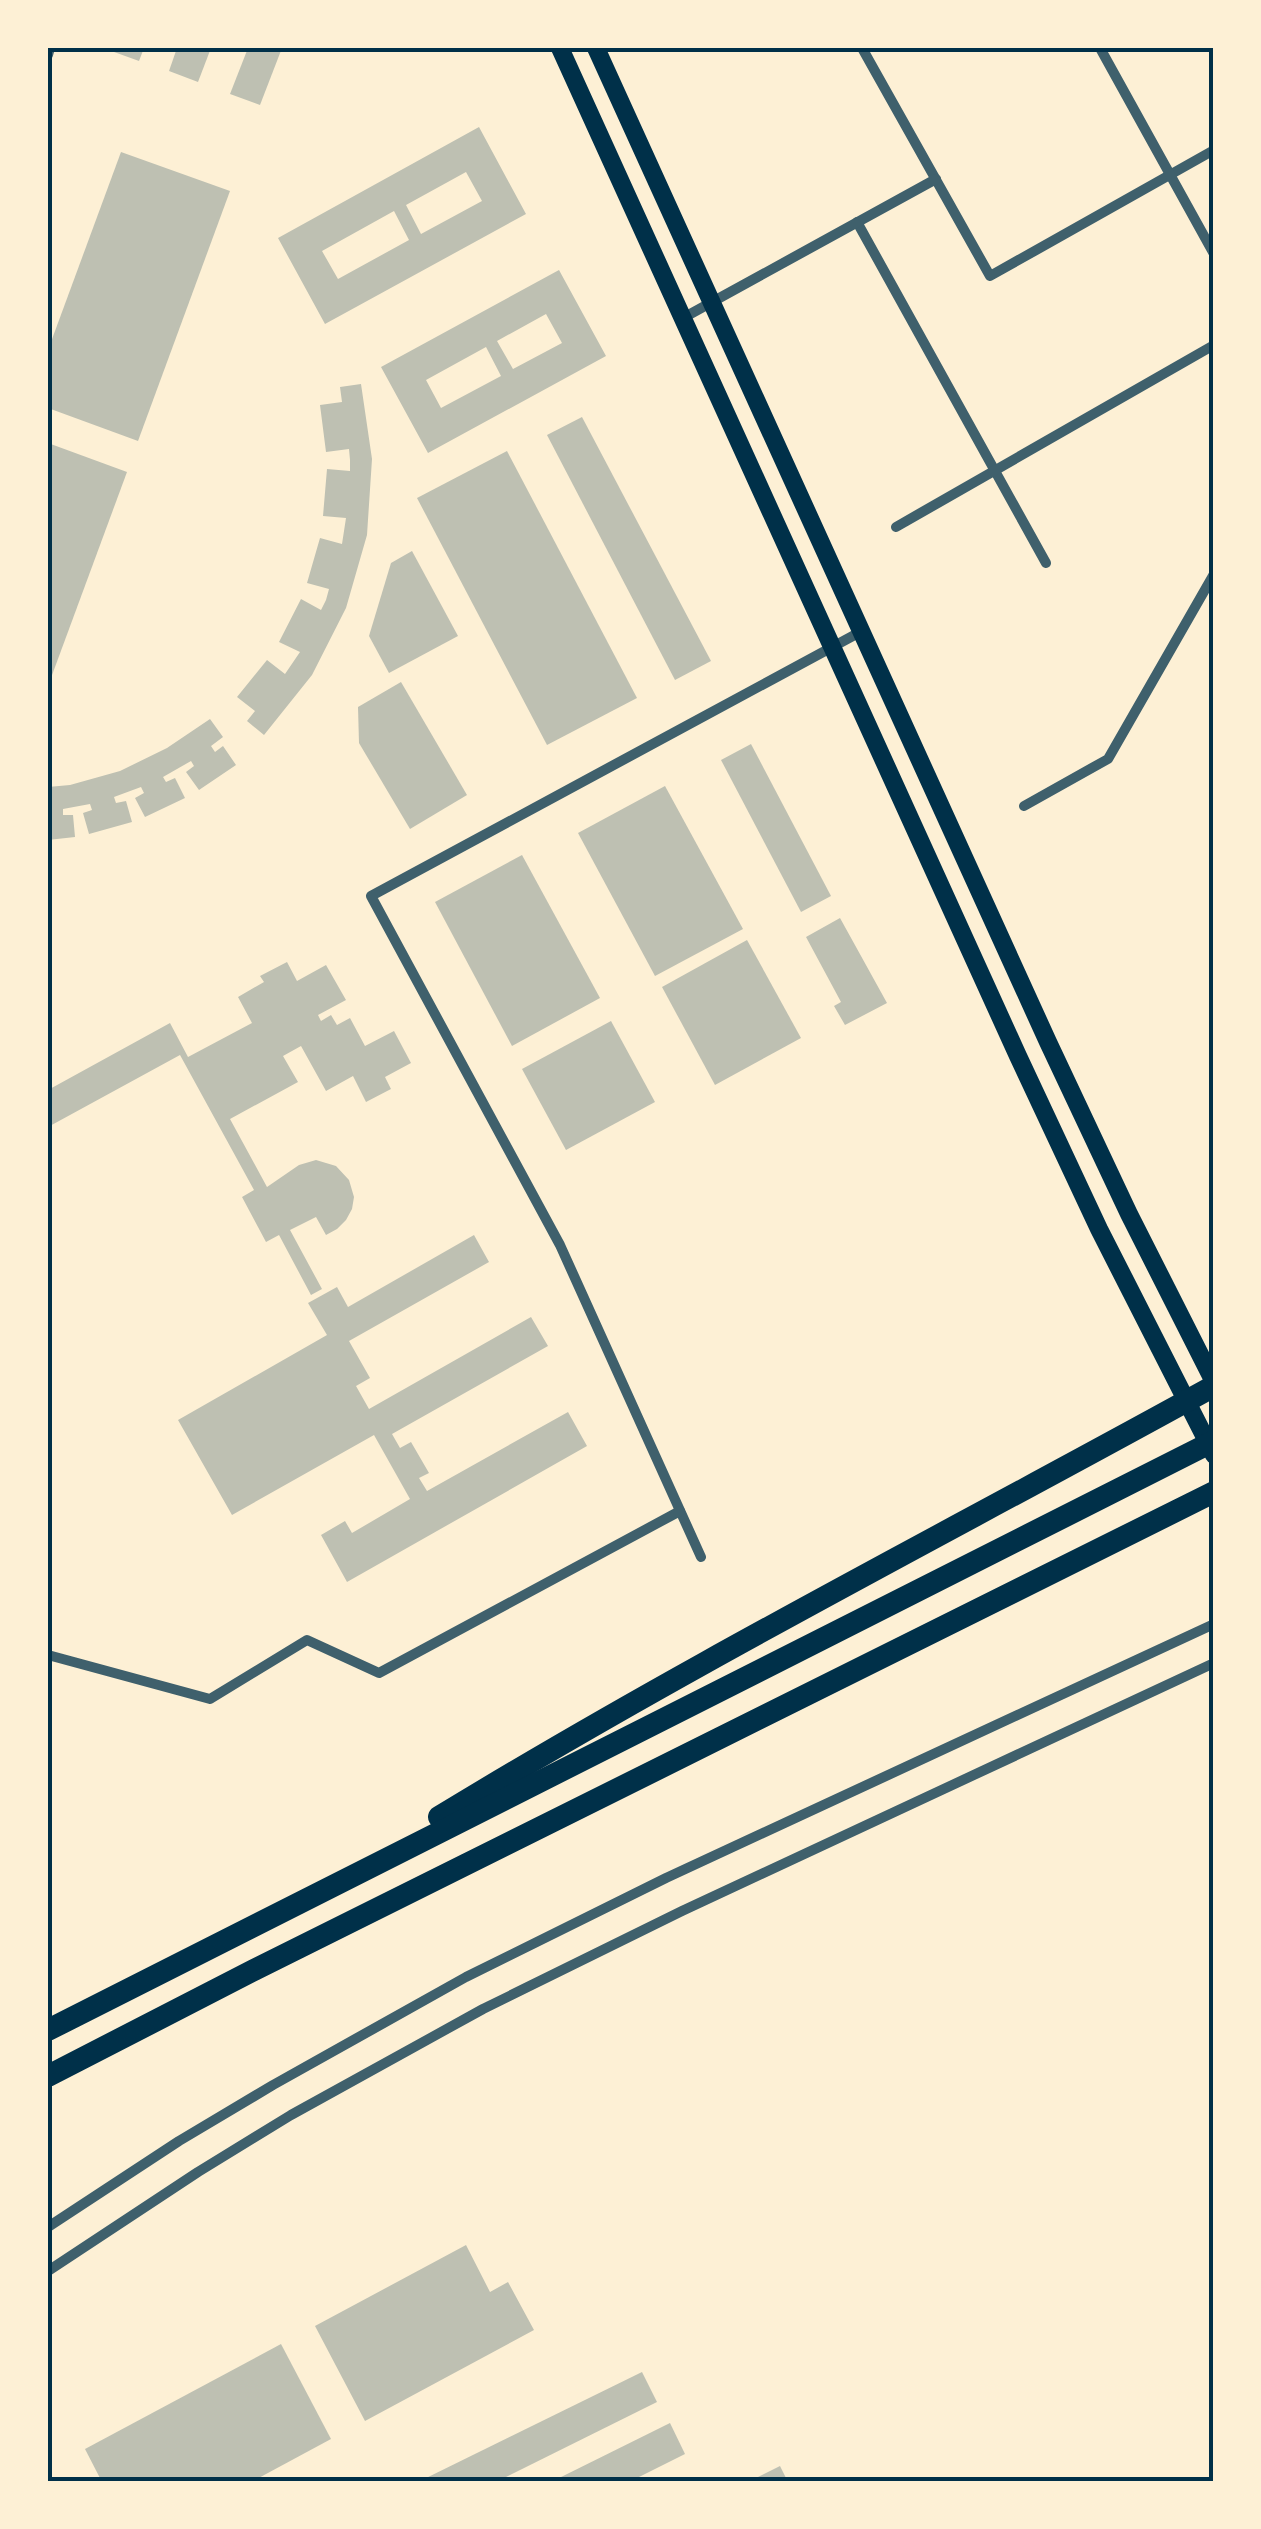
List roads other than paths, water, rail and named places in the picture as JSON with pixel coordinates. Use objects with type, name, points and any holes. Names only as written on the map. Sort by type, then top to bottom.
[{"type":"highway","points":[[294,1905],[606,1718],[1214,1384]]},
{"type":"highway","points":[[48,2030],[1214,1441]]},
{"type":"highway","points":[[48,2076],[1214,1492]]},
{"type":"main road","points":[[560,48],[1091,1212],[1214,1455]]},
{"type":"main road","points":[[596,48],[1048,1042],[1214,1384]]},
{"type":"street","points":[[862,48],[990,276],[1214,150]]},
{"type":"street","points":[[1100,48],[1214,254]]},
{"type":"street","points":[[683,318],[936,179]]},
{"type":"street","points":[[857,222],[1046,563]]},
{"type":"street","points":[[896,527],[1214,345]]},
{"type":"street","points":[[1024,806],[1108,759],[1214,574]]},
{"type":"street","points":[[700,1557],[560,1246],[372,896],[862,631]]},
{"type":"street","points":[[48,1655],[210,1699],[307,1640],[378,1673],[680,1512]]},
{"type":"street","points":[[48,2227],[273,2084],[466,1977],[666,1878],[1214,1624]]},
{"type":"street","points":[[48,2271],[291,2115],[483,2009],[682,1910],[1214,1663]]}]
